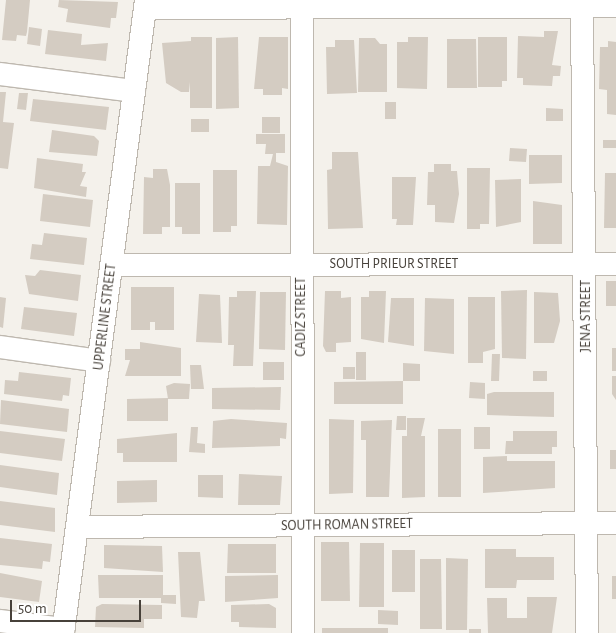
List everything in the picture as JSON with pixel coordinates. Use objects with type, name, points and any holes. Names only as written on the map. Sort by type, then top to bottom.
[{"type":"street","points":[[146,4],[582,3],[616,6]]},
{"type":"street","name":"JENA STREET","points":[[582,3],[587,633]]},
{"type":"street","name":"UPPERLINE STREET","points":[[63,631],[146,4]]},
{"type":"street","name":"CADIZ STREET","points":[[302,4],[300,264],[303,633]]},
{"type":"street","points":[[0,74],[134,91]]},
{"type":"street","name":"SOUTH PRIEUR STREET","points":[[112,265],[616,264]]},
{"type":"street","points":[[0,347],[99,361]]},
{"type":"street","name":"SOUTH ROMAN STREET","points":[[77,527],[616,523]]},
{"type":"street","points":[[0,621],[63,631]]},
{"type":"building","points":[[6,0],[30,0],[26,36],[17,35],[16,41],[2,40]]},
{"type":"building","points":[[59,0],[118,2],[116,18],[111,18],[110,28],[66,22],[68,9],[58,7]]},
{"type":"building","points":[[29,27],[42,29],[40,46],[27,44]]},
{"type":"building","points":[[48,30],[82,34],[81,45],[108,43],[106,61],[45,54]]},
{"type":"building","points":[[544,31],[558,31],[552,65],[561,66],[560,76],[553,76],[552,86],[523,85],[523,78],[517,78],[518,36],[544,37]]},
{"type":"building","points":[[191,37],[212,37],[212,108],[190,108],[190,82],[189,92],[181,92],[166,83],[162,43],[191,41]]},
{"type":"building","points":[[238,37],[239,108],[216,109],[216,38]]},
{"type":"building","points":[[259,37],[288,37],[288,89],[282,88],[282,95],[263,95],[263,89],[254,89]]},
{"type":"building","points":[[408,37],[428,37],[427,89],[397,88],[397,42],[408,42]]},
{"type":"building","points":[[478,37],[507,37],[507,81],[502,81],[502,87],[478,87]]},
{"type":"building","points":[[359,38],[375,38],[380,44],[387,44],[387,92],[358,92]]},
{"type":"building","points":[[447,39],[476,39],[477,88],[447,88]]},
{"type":"building","points":[[335,40],[354,40],[357,93],[327,94],[326,47],[335,47]]},
{"type":"building","points":[[608,41],[616,42],[616,115],[607,114],[607,90],[599,89],[600,47],[608,47]]},
{"type":"building","points":[[0,92],[6,92],[3,122],[14,123],[8,169],[0,168]]},
{"type":"building","points":[[19,93],[28,93],[26,110],[17,109]]},
{"type":"building","points":[[33,99],[109,107],[106,130],[30,121]]},
{"type":"building","points":[[385,102],[396,102],[396,119],[385,119]]},
{"type":"building","points":[[546,108],[563,109],[563,121],[546,121]]},
{"type":"building","points":[[262,117],[280,117],[280,133],[262,133]]},
{"type":"building","points":[[191,119],[209,119],[209,132],[191,132]]},
{"type":"building","points":[[52,130],[94,136],[99,141],[97,156],[49,152]]},
{"type":"building","points":[[256,134],[285,134],[285,153],[276,153],[276,162],[288,166],[287,225],[257,224],[258,166],[270,166],[273,154],[265,154],[266,144],[256,144]]},
{"type":"building","points":[[603,140],[616,140],[616,148],[603,148]]},
{"type":"building","points":[[510,148],[527,149],[526,162],[509,161]]},
{"type":"building","points":[[332,152],[358,152],[363,228],[328,229],[327,170],[332,169]]},
{"type":"building","points":[[529,155],[562,155],[562,183],[529,184]]},
{"type":"building","points":[[37,158],[83,164],[82,172],[86,172],[80,186],[87,187],[86,197],[34,188]]},
{"type":"building","points":[[434,164],[451,164],[451,171],[457,171],[459,194],[454,223],[435,222],[435,205],[427,205],[428,172],[434,172]]},
{"type":"building","points":[[467,168],[490,168],[489,224],[480,224],[480,229],[467,229]]},
{"type":"building","points":[[153,169],[167,169],[170,185],[170,227],[162,227],[162,234],[143,234],[144,177],[153,178]]},
{"type":"building","points":[[213,170],[237,170],[237,226],[231,226],[231,232],[213,232]]},
{"type":"building","points":[[605,173],[616,173],[616,228],[604,228]]},
{"type":"building","points":[[392,177],[416,177],[413,225],[396,225],[397,219],[392,219]]},
{"type":"building","points":[[521,179],[521,222],[496,227],[495,180]]},
{"type":"building","points":[[175,183],[200,183],[200,234],[182,234],[182,227],[175,227]]},
{"type":"building","points":[[43,194],[93,200],[90,227],[40,221]]},
{"type":"building","points":[[533,201],[562,205],[562,244],[533,244]]},
{"type":"building","points":[[44,233],[87,238],[84,265],[30,259],[32,244],[42,245]]},
{"type":"building","points":[[40,270],[81,275],[78,301],[29,294],[25,275],[35,276]]},
{"type":"building","points":[[606,281],[616,281],[616,306],[606,306]]},
{"type":"building","points":[[131,287],[174,287],[174,330],[155,330],[155,322],[150,322],[150,330],[131,330]]},
{"type":"building","points":[[527,290],[526,359],[502,358],[501,291]]},
{"type":"building","points":[[237,291],[256,291],[253,366],[233,366],[234,345],[228,345],[229,297],[237,297]]},
{"type":"building","points":[[325,291],[341,291],[341,298],[351,297],[351,342],[336,343],[336,352],[326,352],[323,346]]},
{"type":"building","points":[[369,291],[386,291],[384,343],[361,339],[361,297],[369,297]]},
{"type":"building","points":[[260,292],[286,292],[285,350],[259,349]]},
{"type":"building","points":[[534,292],[558,293],[560,321],[554,343],[534,343]]},
{"type":"building","points":[[199,294],[220,295],[222,343],[196,342]]},
{"type":"building","points":[[0,297],[6,298],[3,328],[0,327]]},
{"type":"building","points":[[468,297],[495,297],[495,349],[483,352],[483,363],[468,363]]},
{"type":"building","points":[[391,298],[414,298],[414,346],[388,342]]},
{"type":"building","points":[[425,298],[454,299],[454,354],[424,351]]},
{"type":"building","points":[[24,307],[77,313],[74,336],[21,329]]},
{"type":"building","points":[[140,342],[181,348],[181,376],[125,376],[130,360],[125,360],[125,349],[140,349]]},
{"type":"building","points":[[612,348],[616,348],[616,371],[612,371]]},
{"type":"building","points":[[356,352],[366,352],[366,380],[356,380]]},
{"type":"building","points":[[492,354],[500,354],[499,381],[491,381]]},
{"type":"building","points":[[263,362],[284,362],[284,380],[263,380]]},
{"type":"building","points":[[403,363],[420,364],[420,381],[403,381]]},
{"type":"building","points":[[190,365],[201,365],[204,389],[191,389]]},
{"type":"building","points":[[343,367],[355,367],[355,379],[343,379]]},
{"type":"building","points":[[533,371],[547,371],[547,381],[533,381]]},
{"type":"building","points":[[19,372],[71,378],[69,396],[63,395],[62,401],[4,394],[5,380],[18,381]]},
{"type":"building","points":[[612,376],[616,376],[616,400],[612,394]]},
{"type":"building","points":[[403,381],[403,404],[334,404],[334,382]]},
{"type":"building","points":[[470,382],[485,383],[485,399],[469,398]]},
{"type":"building","points":[[174,383],[190,384],[189,399],[168,399],[166,386]]},
{"type":"building","points":[[281,387],[280,410],[212,409],[212,388]]},
{"type":"building","points":[[494,392],[554,392],[554,417],[487,415],[487,394]]},
{"type":"building","points":[[168,398],[168,421],[127,421],[127,399]]},
{"type":"building","points":[[1,400],[69,409],[67,432],[0,424]]},
{"type":"building","points":[[397,416],[406,416],[406,430],[396,430]]},
{"type":"building","points":[[407,418],[425,418],[421,436],[425,436],[425,497],[402,498],[402,436],[407,436]]},
{"type":"building","points":[[231,419],[287,423],[286,439],[280,438],[280,446],[212,448],[213,421]]},
{"type":"building","points":[[329,419],[354,420],[353,493],[329,494]]},
{"type":"building","points":[[392,420],[389,497],[366,497],[366,440],[361,440],[361,421]]},
{"type":"building","points":[[191,427],[198,427],[197,443],[205,444],[205,453],[189,452]]},
{"type":"building","points":[[474,427],[490,427],[490,449],[474,449]]},
{"type":"building","points":[[438,429],[461,429],[461,497],[438,497]]},
{"type":"building","points":[[0,431],[65,439],[62,461],[0,453]]},
{"type":"building","points":[[513,431],[557,431],[557,447],[552,447],[552,454],[505,454],[506,441],[513,441]]},
{"type":"building","points":[[177,433],[177,462],[123,462],[123,453],[117,453],[117,439]]},
{"type":"building","points":[[610,450],[616,450],[616,469],[610,469]]},
{"type":"building","points":[[507,456],[507,461],[555,461],[555,488],[483,493],[483,457]]},
{"type":"building","points":[[0,465],[59,473],[57,495],[0,487]]},
{"type":"building","points":[[239,474],[282,476],[280,505],[238,505]]},
{"type":"building","points":[[198,475],[223,475],[223,498],[198,497]]},
{"type":"building","points":[[157,480],[157,502],[117,503],[117,481]]},
{"type":"building","points":[[0,501],[55,508],[55,532],[0,525]]},
{"type":"building","points":[[0,538],[52,544],[50,562],[43,561],[42,569],[0,565]]},
{"type":"building","points":[[321,542],[349,542],[350,601],[321,601]]},
{"type":"building","points":[[360,543],[384,543],[384,607],[359,607]]},
{"type":"building","points":[[228,544],[276,544],[276,573],[227,573]]},
{"type":"building","points":[[104,545],[162,546],[163,572],[104,568]]},
{"type":"building","points":[[485,549],[516,549],[516,557],[554,557],[554,580],[517,580],[516,588],[485,588]]},
{"type":"building","points":[[392,550],[415,550],[415,592],[392,592]]},
{"type":"building","points":[[178,552],[200,552],[205,601],[199,601],[197,618],[181,617]]},
{"type":"building","points":[[446,558],[468,559],[467,630],[446,630]]},
{"type":"building","points":[[420,559],[441,559],[442,629],[420,629]]},
{"type":"building","points":[[0,573],[42,581],[39,602],[0,597]]},
{"type":"building","points":[[98,575],[163,575],[163,595],[176,595],[176,604],[161,603],[161,598],[99,598]]},
{"type":"building","points":[[278,575],[278,598],[225,602],[225,576]]},
{"type":"building","points":[[612,576],[616,576],[616,599],[612,599]]},
{"type":"building","points":[[527,597],[557,597],[552,633],[488,633],[487,598],[507,598],[507,618],[527,618]]},
{"type":"building","points":[[102,604],[162,605],[162,619],[144,619],[144,628],[95,627],[96,607]]},
{"type":"building","points":[[269,604],[276,608],[276,628],[239,627],[239,622],[231,622],[231,605]]},
{"type":"building","points":[[378,610],[398,611],[398,625],[378,624]]},
{"type":"building","points":[[322,628],[388,628],[388,633],[322,633]]},
{"type":"building","points":[[469,629],[481,629],[481,633],[469,633]]}]
